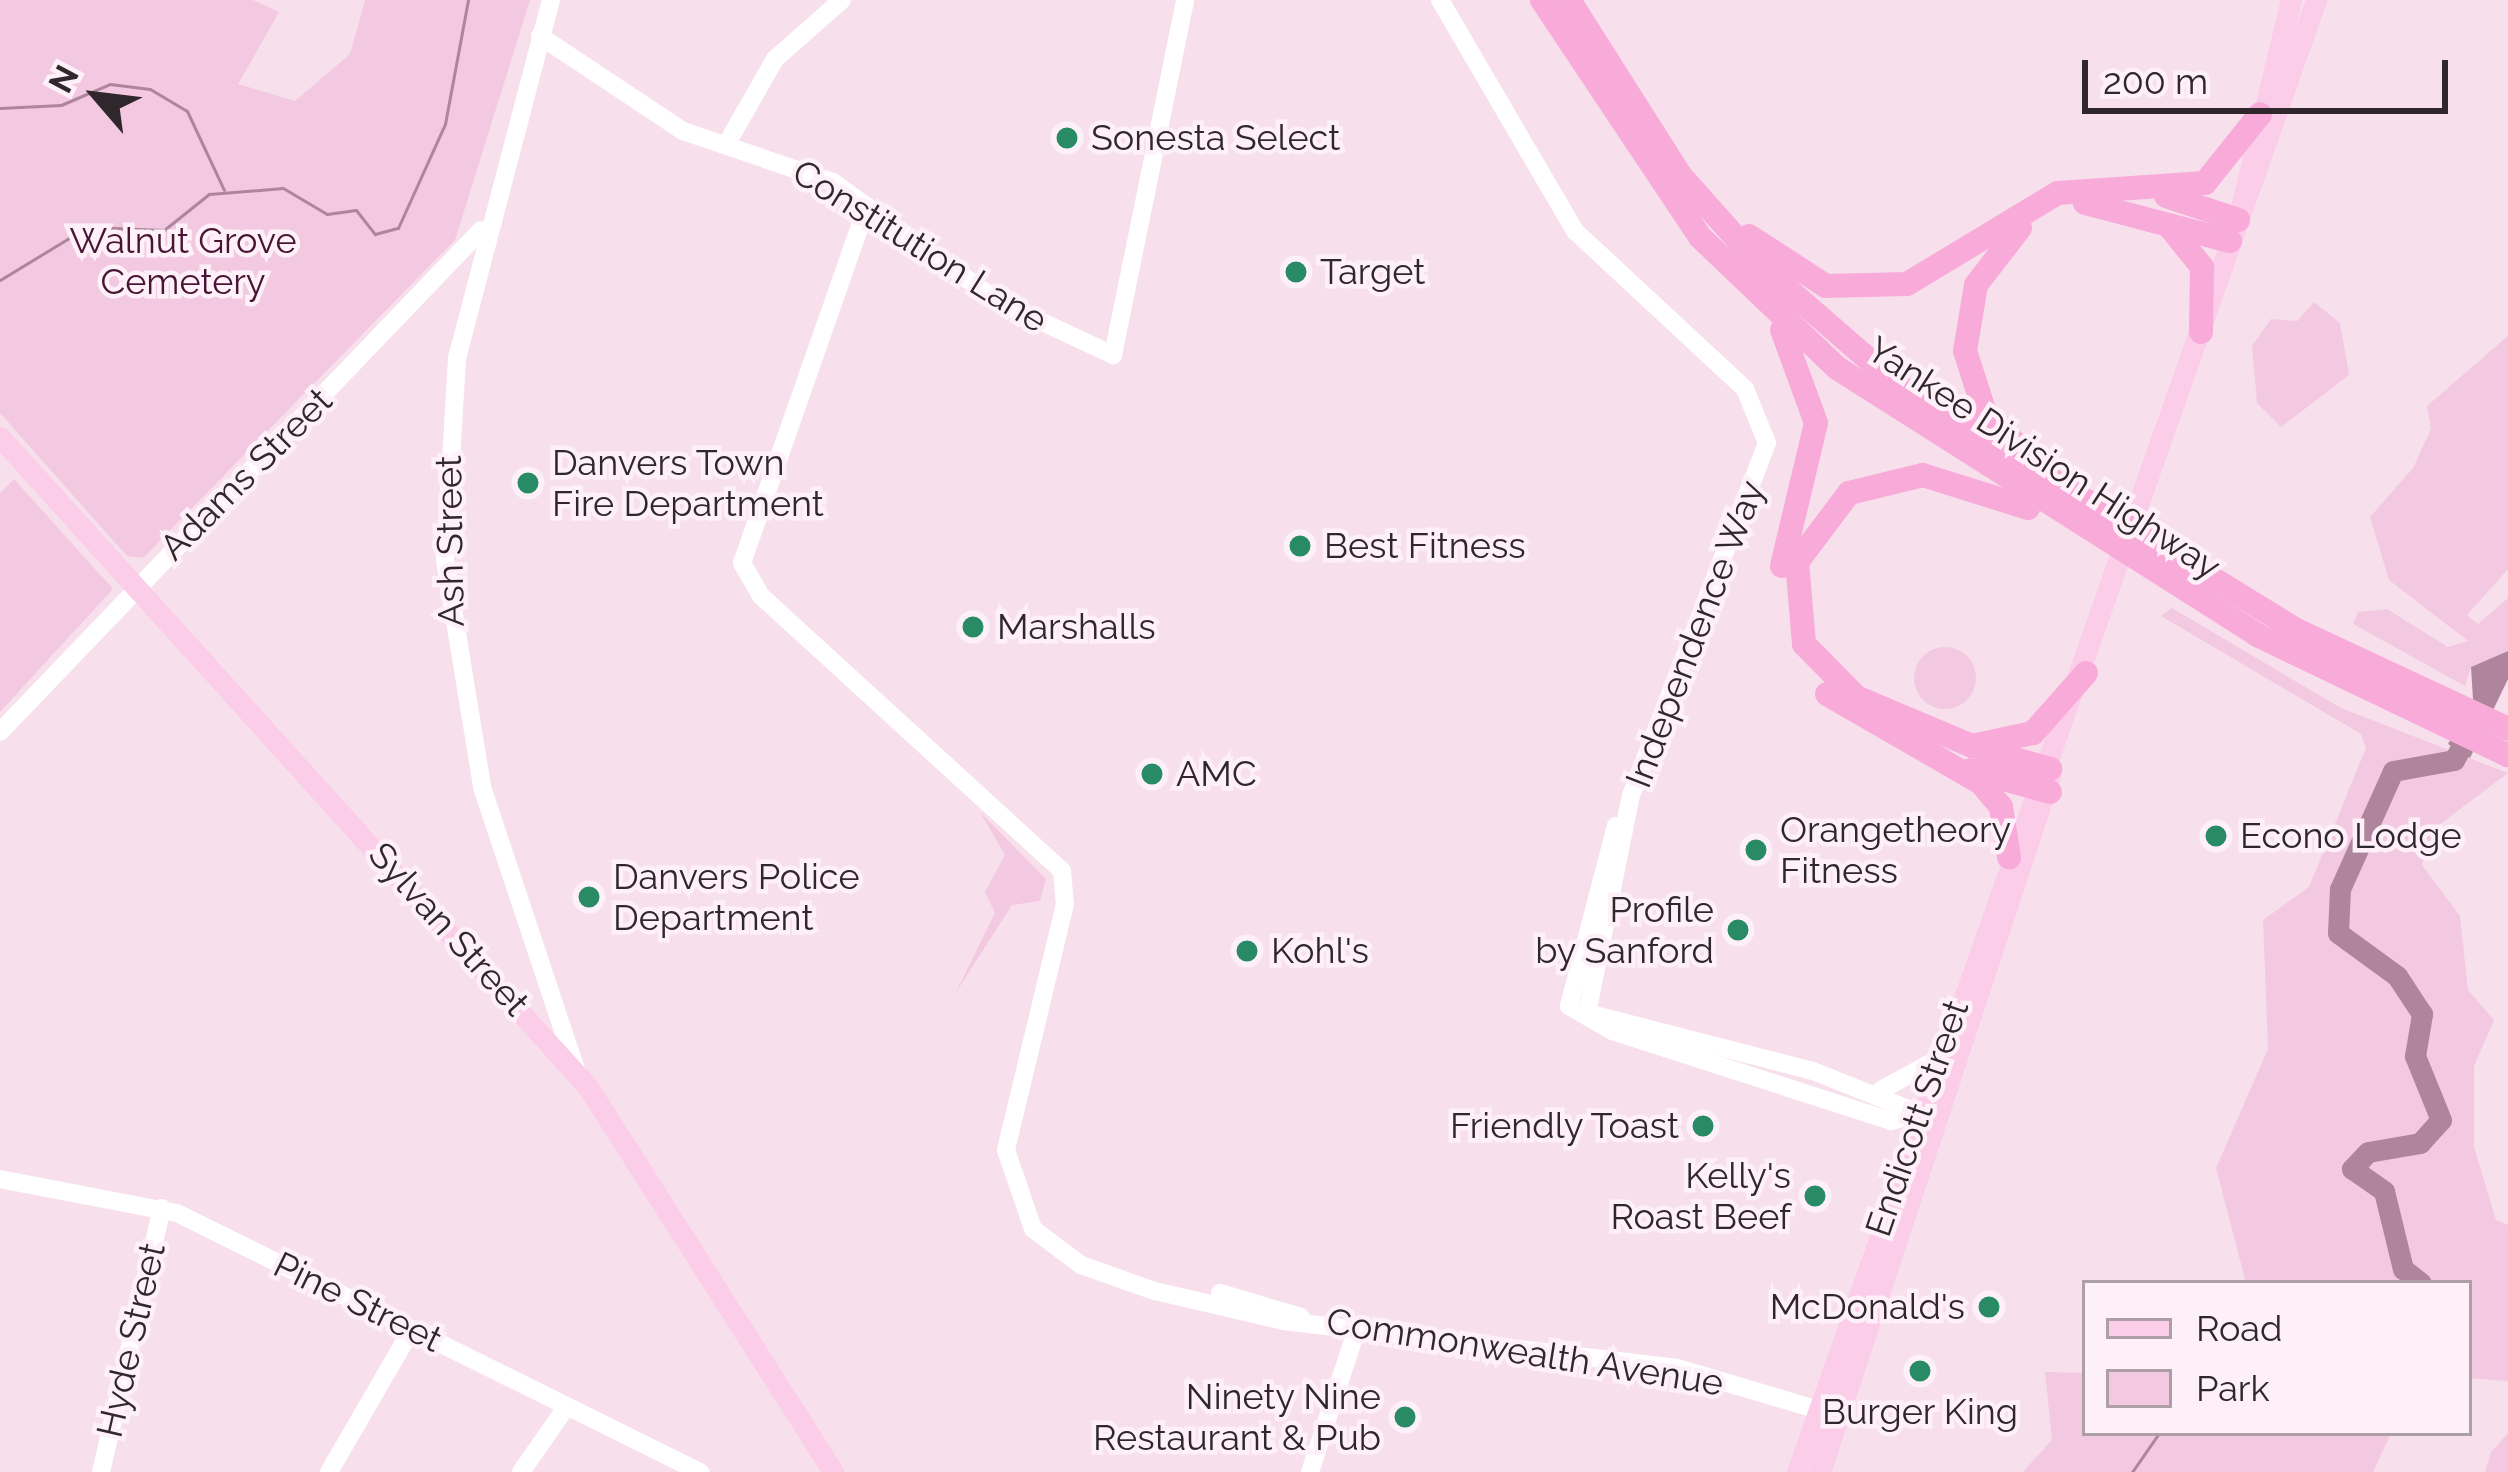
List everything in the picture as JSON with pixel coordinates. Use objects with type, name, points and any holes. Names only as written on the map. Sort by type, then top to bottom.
[{"type":"highway","name":"Yankee Division Highway","points":[[1542,0],[1625,139],[1760,298],[1873,396],[2447,718],[2500,739]]},
{"type":"highway","name":"Yankee Division Highway","points":[[1569,0],[1705,204],[1898,385],[2074,511]]},
{"type":"highway","points":[[2074,511],[1984,410],[1965,351],[1970,303],[1985,266],[2027,224],[2073,204],[2144,200],[2220,174],[2260,114]]},
{"type":"highway","points":[[1705,204],[1811,278],[1860,290],[1939,271],[2042,198],[2144,200],[2234,230]]},
{"type":"highway","points":[[2144,200],[2198,254],[2200,332]]},
{"type":"highway","points":[[1760,298],[1804,367],[1816,423],[1782,567],[1785,630],[1838,704],[1992,794],[2009,857]]},
{"type":"highway","points":[[2045,783],[1972,746],[1882,711],[1818,665],[1793,602],[1804,544],[1849,493],[1906,474],[2074,511]]},
{"type":"highway","points":[[1972,746],[2033,733],[2086,673]]},
{"type":"highway","points":[[1946,763],[2045,783]]},
{"type":"main road","name":"Endicott Street","points":[[2234,230],[2291,0]]},
{"type":"main road","name":"Endicott Street","points":[[1797,1472],[1828,1413],[1927,1117],[2112,602],[2234,230],[2316,0]]},
{"type":"main road","name":"Sylvan Street","points":[[0,436],[578,1075],[833,1472]]},
{"type":"main road","name":"Endicott Street","points":[[1927,1117],[1936,1060],[2009,857],[2045,783]]},
{"type":"main road","name":"Endicott Street","points":[[1820,1472],[1828,1413]]},
{"type":"street","name":"Ash Street","points":[[551,0],[488,214],[449,419],[450,625],[482,788],[578,1075]]},
{"type":"street","points":[[726,146],[775,59],[842,0]]},
{"type":"street","name":"Constitution Lane","points":[[540,36],[650,112],[726,146],[803,166],[867,206],[999,302],[1113,355],[1185,0]]},
{"type":"street","name":"Independence Way","points":[[1441,0],[1595,258],[1745,389],[1763,425],[1760,472],[1628,810],[1578,1010]]},
{"type":"street","name":"Commonwealth Avenue","points":[[867,206],[742,562],[761,596],[1052,850],[1064,904],[1013,1103],[1010,1179],[1057,1250],[1145,1283],[1300,1317],[1677,1368],[1828,1413]]},
{"type":"street","name":"Adams Street","points":[[0,732],[135,586],[448,271],[488,214]]},
{"type":"street","points":[[448,271],[472,293]]},
{"type":"street","points":[[1578,1010],[1612,1031],[1891,1121],[1927,1117]]},
{"type":"street","points":[[1578,1010],[1876,1090],[1927,1117]]},
{"type":"street","points":[[1876,1090],[1903,1087],[1936,1060]]},
{"type":"street","name":"Pine Street","points":[[0,1179],[162,1208],[700,1472]]},
{"type":"street","name":"Hyde Street","points":[[101,1472],[162,1208]]},
{"type":"street","points":[[1310,1472],[1358,1328]]},
{"type":"street","points":[[329,1472],[412,1329]]},
{"type":"street","points":[[521,1472],[566,1406]]},
{"type":"green space","name":"Walnut Grove Cemetery","points":[[0,0],[253,0],[279,12],[238,84],[295,101],[350,54],[365,0],[530,0],[455,240],[143,558],[127,556],[0,413]]},
{"type":"green space","points":[[2314,302],[2340,323],[2349,375],[2281,427],[2257,403],[2252,346],[2271,319],[2297,321]]},
{"type":"green space","points":[[2508,336],[2508,569],[2467,615],[2478,624],[2508,598],[2508,651],[2471,667],[2465,686],[2353,624],[2358,612],[2387,609],[2448,647],[2468,641],[2389,580],[2370,517],[2413,468],[2431,429],[2427,406]]},
{"type":"green space","points":[[14,479],[113,589],[0,712],[0,493]]},
{"type":"green space","points":[[2172,608],[2341,708],[2508,773],[2435,828],[2422,865],[2460,916],[2468,990],[2494,1020],[2474,1066],[2474,1147],[2496,1220],[2508,1225],[2508,1381],[2472,1378],[2472,1280],[2245,1280],[2216,1168],[2268,1049],[2263,920],[2309,887],[2366,748],[2361,734],[2161,616]]},
{"type":"green space","points":[[1945,647],[1967,656],[1976,678],[1967,700],[1945,709],[1923,700],[1914,678],[1923,656]]},
{"type":"green space","points":[[980,812],[1046,879],[1040,901],[1012,905],[955,994],[995,913],[985,892],[1005,855]]},
{"type":"green space","points":[[2045,1372],[2082,1373],[2082,1436],[2390,1436],[2373,1472],[2023,1472],[2052,1440]]},
{"type":"green space","points":[[2508,1433],[2508,1472],[2485,1472],[2491,1452]]},
{"type":"shaded area","points":[[2508,651],[2508,679],[2470,758],[2448,744],[2473,699],[2471,667]]},
{"type":"waterway","points":[[0,280],[87,227],[164,230],[209,194],[283,188],[327,214],[356,210],[375,234],[398,228],[445,124],[468,0]]},
{"type":"waterway","points":[[0,108],[61,105],[110,84],[150,89],[187,111],[224,190]]},
{"type":"waterway","points":[[2417,1280],[2403,1269],[2384,1191],[2352,1169],[2368,1152],[2420,1143],[2441,1120],[2415,1056],[2422,1014],[2397,976],[2338,933],[2340,889],[2393,771],[2454,760],[2472,728]]},
{"type":"waterway","points":[[2132,1472],[2157,1436]]},
{"type":"place","name":"Sonesta Select","points":[[1067,138]]},
{"type":"place","name":"Target","points":[[1296,272]]},
{"type":"place","name":"Danvers Town Fire Department","points":[[528,483]]},
{"type":"place","name":"Best Fitness","points":[[1300,546]]},
{"type":"place","name":"Marshalls","points":[[973,627]]},
{"type":"place","name":"AMC","points":[[1152,774]]},
{"type":"place","name":"Econo Lodge","points":[[2216,836]]},
{"type":"place","name":"Orangetheory Fitness","points":[[1756,850]]},
{"type":"place","name":"Danvers Police Department","points":[[589,897]]},
{"type":"place","name":"Profile by Sanford","points":[[1738,930]]},
{"type":"place","name":"Kohl's","points":[[1247,951]]},
{"type":"place","name":"Friendly Toast","points":[[1703,1126]]},
{"type":"place","name":"Kelly's Roast Beef","points":[[1815,1196]]},
{"type":"place","name":"McDonald's","points":[[1989,1307]]},
{"type":"place","name":"Burger King","points":[[1920,1371]]},
{"type":"place","name":"Ninety Nine Restaurant & Pub","points":[[1405,1417]]}]
